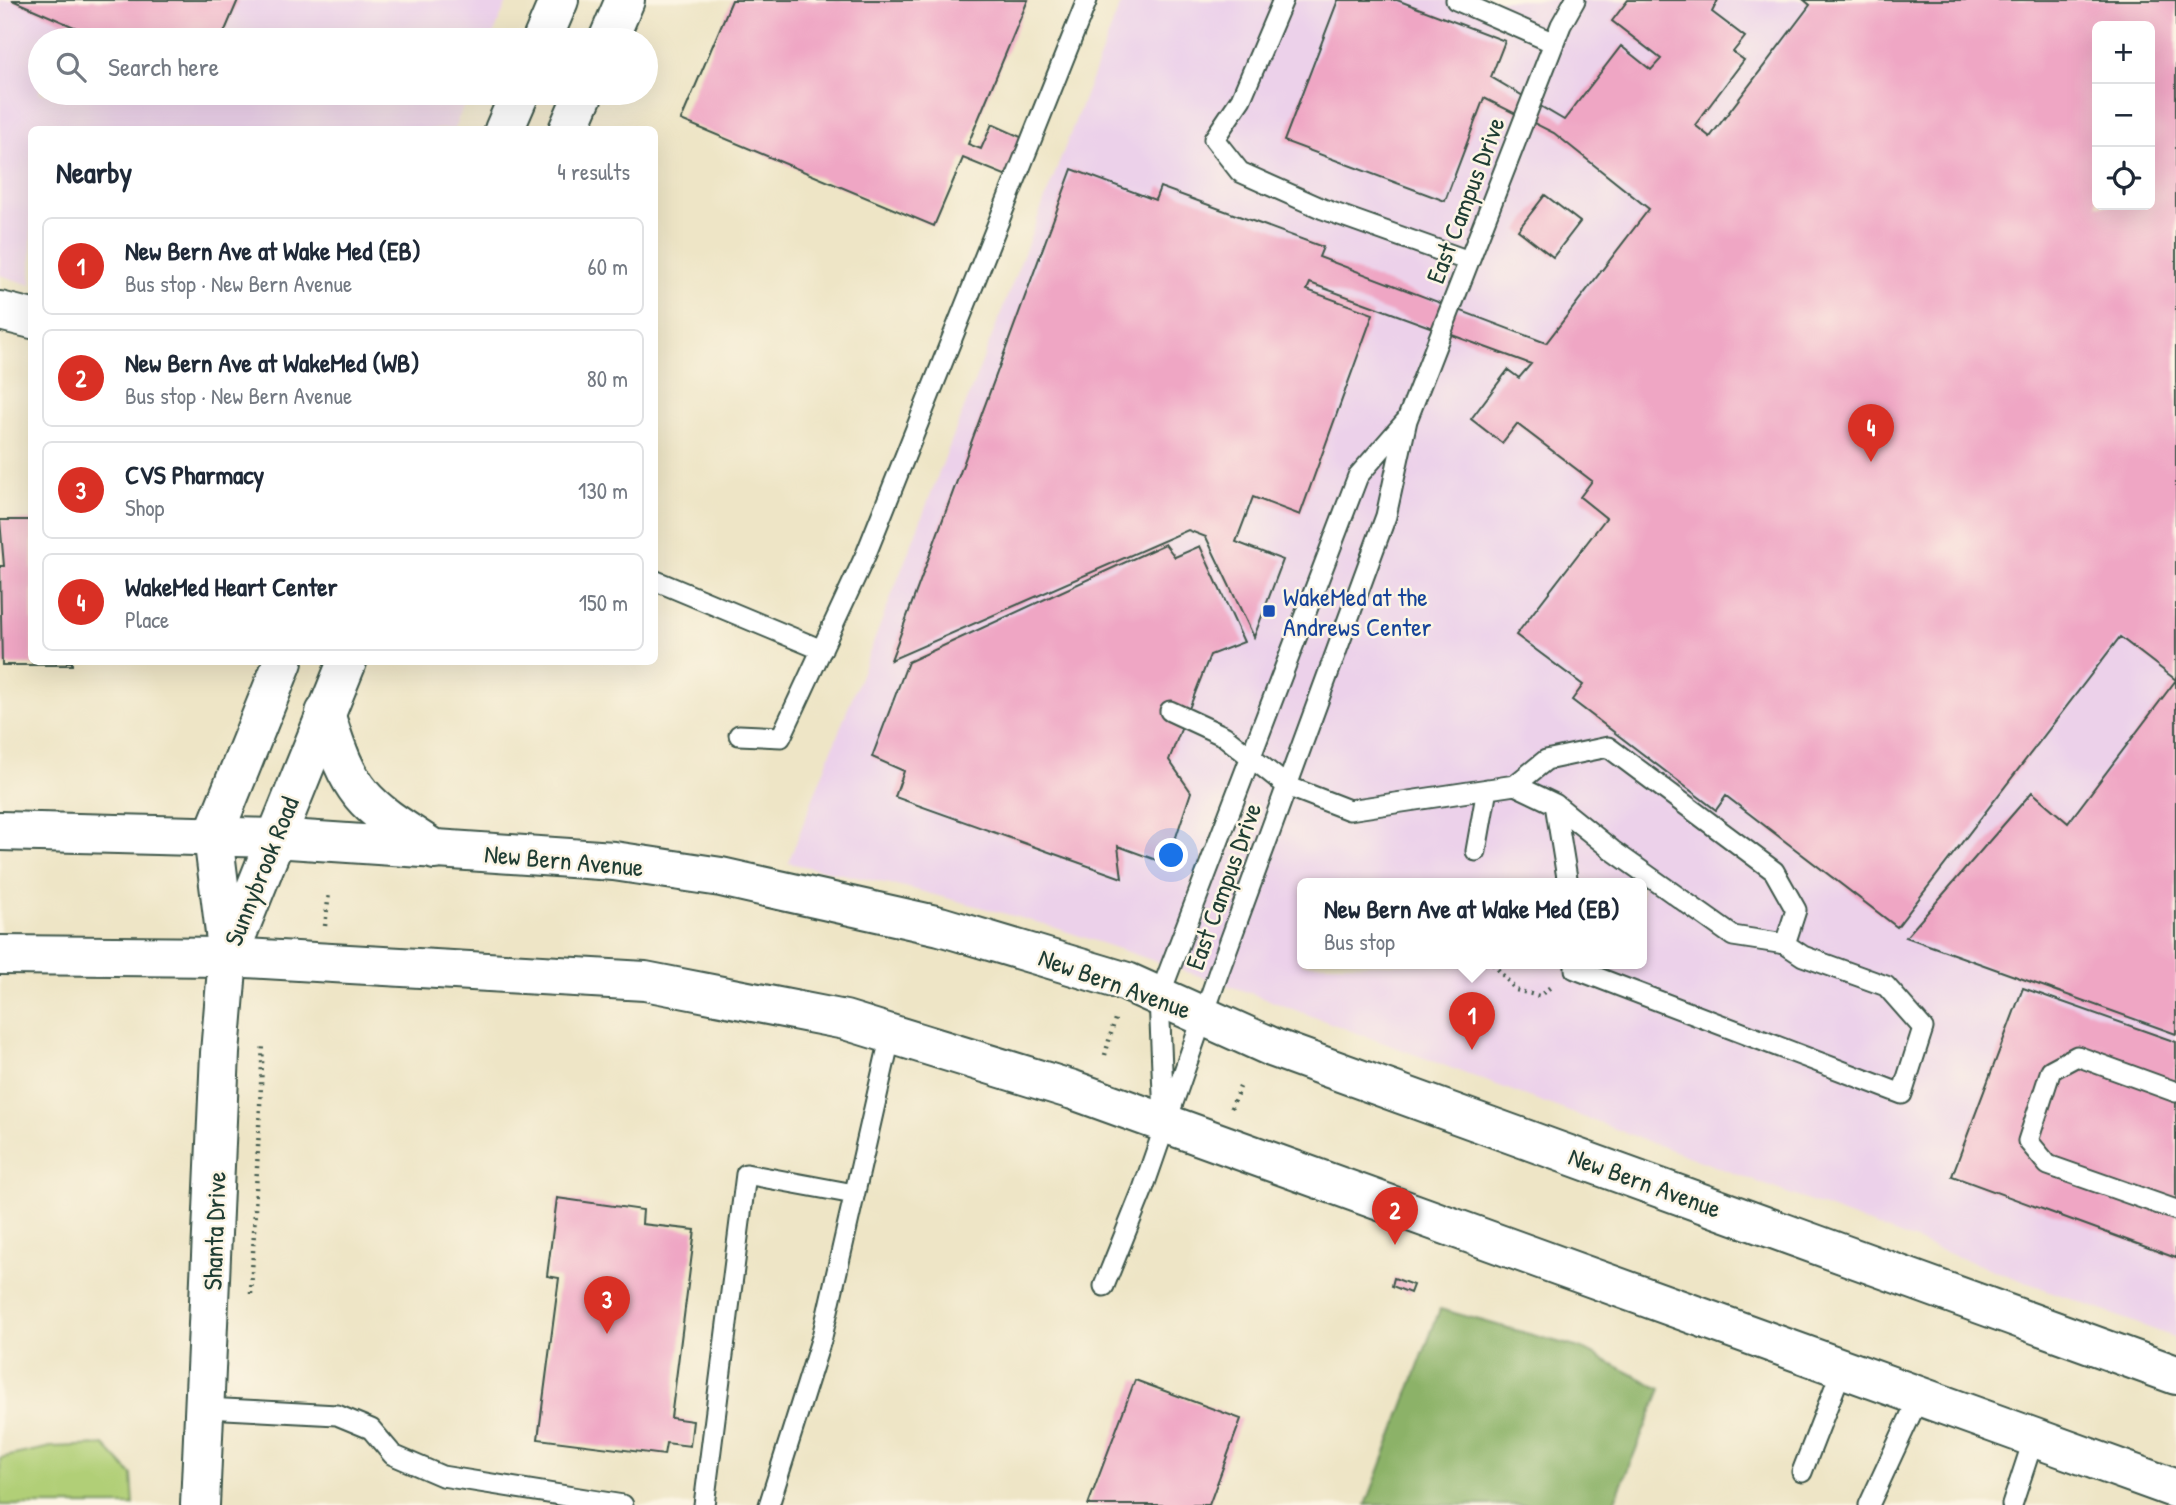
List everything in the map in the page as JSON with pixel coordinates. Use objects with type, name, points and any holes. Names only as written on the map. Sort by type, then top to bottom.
[{"type":"main road","points":[[547,28],[559,0]]},
{"type":"main road","points":[[613,28],[625,0]]},
{"type":"main road","points":[[506,126],[515,105]]},
{"type":"main road","points":[[570,126],[579,105]]},
{"type":"main road","points":[[0,311],[28,317]]},
{"type":"main road","name":"Sunnybrook Road","points":[[228,957],[213,836],[282,665]]},
{"type":"main road","name":"Sunnybrook Road","points":[[228,957],[274,838],[347,665]]},
{"type":"main road","points":[[325,713],[339,760],[355,790],[372,809],[437,851]]},
{"type":"main road","name":"New Bern Avenue","points":[[0,831],[274,838],[614,861],[721,877],[940,926],[1127,982],[1274,1048],[2176,1375]]},
{"type":"main road","points":[[0,955],[228,957],[645,981],[845,1020],[1073,1090],[2176,1489]]},
{"type":"main road","name":"Shanta Drive","points":[[200,1505],[220,1053],[228,957]]},
{"type":"lane","points":[[739,735],[781,737],[871,541],[1087,0]]},
{"type":"lane","points":[[1283,0],[1241,99],[1214,139],[1240,172],[1323,209],[1469,261]]},
{"type":"lane","points":[[1457,0],[1480,5],[1554,43]]},
{"type":"lane","name":"East Campus Drive","points":[[1165,1125],[1386,516],[1407,420],[1554,43],[1575,0]]},
{"type":"lane","name":"East Campus Drive","points":[[1165,1125],[1159,997],[1249,754],[1358,476],[1407,420]]},
{"type":"lane","points":[[658,582],[822,650]]},
{"type":"lane","points":[[1170,711],[1224,736],[1287,786],[1349,810],[1515,785],[1546,760],[1608,747],[1774,871],[1796,910],[1785,944]]},
{"type":"lane","points":[[1515,785],[1555,804],[1612,850],[1733,936],[1785,944],[1803,956],[1886,986],[1923,1028],[1902,1094],[1583,969]]},
{"type":"lane","points":[[1476,851],[1487,789]]},
{"type":"lane","points":[[1555,804],[1567,878]]},
{"type":"lane","points":[[769,1505],[822,1337],[891,1034]]},
{"type":"lane","points":[[2176,1092],[2077,1056],[2052,1070],[2028,1141],[2048,1165],[2176,1210]]},
{"type":"lane","points":[[1104,1286],[1165,1125]]},
{"type":"lane","points":[[704,1505],[746,1174],[854,1194]]},
{"type":"lane","points":[[1802,1472],[1842,1369]]},
{"type":"lane","points":[[1869,1505],[1919,1397]]},
{"type":"lane","points":[[206,1408],[337,1415],[372,1429],[393,1455],[442,1475],[623,1505]]},
{"type":"lane","points":[[2012,1505],[2034,1438]]},
{"type":"path","points":[[325,933],[329,892]]},
{"type":"path","points":[[1497,969],[1516,990],[1539,996],[1571,969]]},
{"type":"path","points":[[1105,1055],[1115,1019]]},
{"type":"path","points":[[250,1301],[263,1043]]},
{"type":"shaded area","points":[[0,0],[508,0],[496,28],[28,28],[28,105],[464,105],[455,126],[28,126],[28,284],[0,275]]},
{"type":"shaded area","points":[[1122,0],[2176,0],[2176,1338],[1247,992],[1047,925],[905,887],[788,863]]},
{"type":"green space","points":[[1440,1309],[1583,1349],[1661,1389],[1613,1505],[1366,1505]]},
{"type":"green space","points":[[104,1445],[132,1475],[134,1505],[0,1505],[0,1458],[51,1447]]},
{"type":"building","points":[[12,0],[238,0],[226,28],[76,28]]},
{"type":"building","points":[[732,0],[1028,0],[968,144],[981,149],[992,124],[1023,138],[1007,176],[963,158],[934,226],[681,120]]},
{"type":"building","points":[[1338,0],[1397,0],[1505,41],[1491,77],[1564,120],[1621,46],[1651,70],[1661,59],[1612,21],[1628,0],[1718,0],[1712,12],[1745,37],[1733,52],[1744,60],[1695,125],[1710,137],[1810,5],[1804,0],[2176,0],[2176,680],[2120,637],[1897,927],[1726,796],[1716,810],[1572,700],[1583,685],[1516,635],[1606,518],[1580,497],[1592,481],[1517,424],[1502,443],[1471,419],[1508,370],[1519,378],[1531,364],[1310,283],[1307,290],[1373,314],[1300,515],[1253,497],[1236,542],[1283,560],[1254,637],[1206,537],[1188,530],[891,660],[1072,169],[1155,200],[1160,187],[1323,247],[1319,257],[1546,343],[1649,209],[1554,133],[1484,98],[1445,201],[1284,141]]},
{"type":"building","points":[[1545,195],[1580,222],[1553,257],[1518,230]]},
{"type":"building","points":[[0,520],[28,520],[28,665],[2,665],[0,566],[4,566]]},
{"type":"building","points":[[1165,544],[1175,557],[1200,546],[1244,642],[1210,655],[1169,760],[1191,792],[1167,864],[1118,846],[1122,878],[895,797],[904,771],[872,757],[908,662]]},
{"type":"building","points":[[2176,680],[2176,1034],[1906,937],[2032,792],[2068,823]]},
{"type":"building","points":[[2023,988],[2176,1042],[2176,1258],[1952,1176]]},
{"type":"building","points":[[557,1198],[643,1210],[642,1224],[695,1230],[671,1418],[693,1421],[690,1446],[666,1443],[664,1455],[538,1439],[559,1278],[547,1276]]},
{"type":"building","points":[[1394,1278],[1413,1285],[1410,1293],[1392,1286]]},
{"type":"building","points":[[1135,1380],[1241,1419],[1209,1505],[1088,1505]]},
{"type":"place","name":"WakeMed Heart Center","points":[[1871,462]]},
{"type":"place","name":"WakeMed at the Andrews Center","points":[[1269,611]]},
{"type":"place","name":"New Bern Ave at Wake Med (EB)","points":[[1472,1050]]},
{"type":"place","name":"New Bern Ave at WakeMed (WB)","points":[[1395,1245]]},
{"type":"place","name":"CVS Pharmacy","points":[[607,1334]]}]
